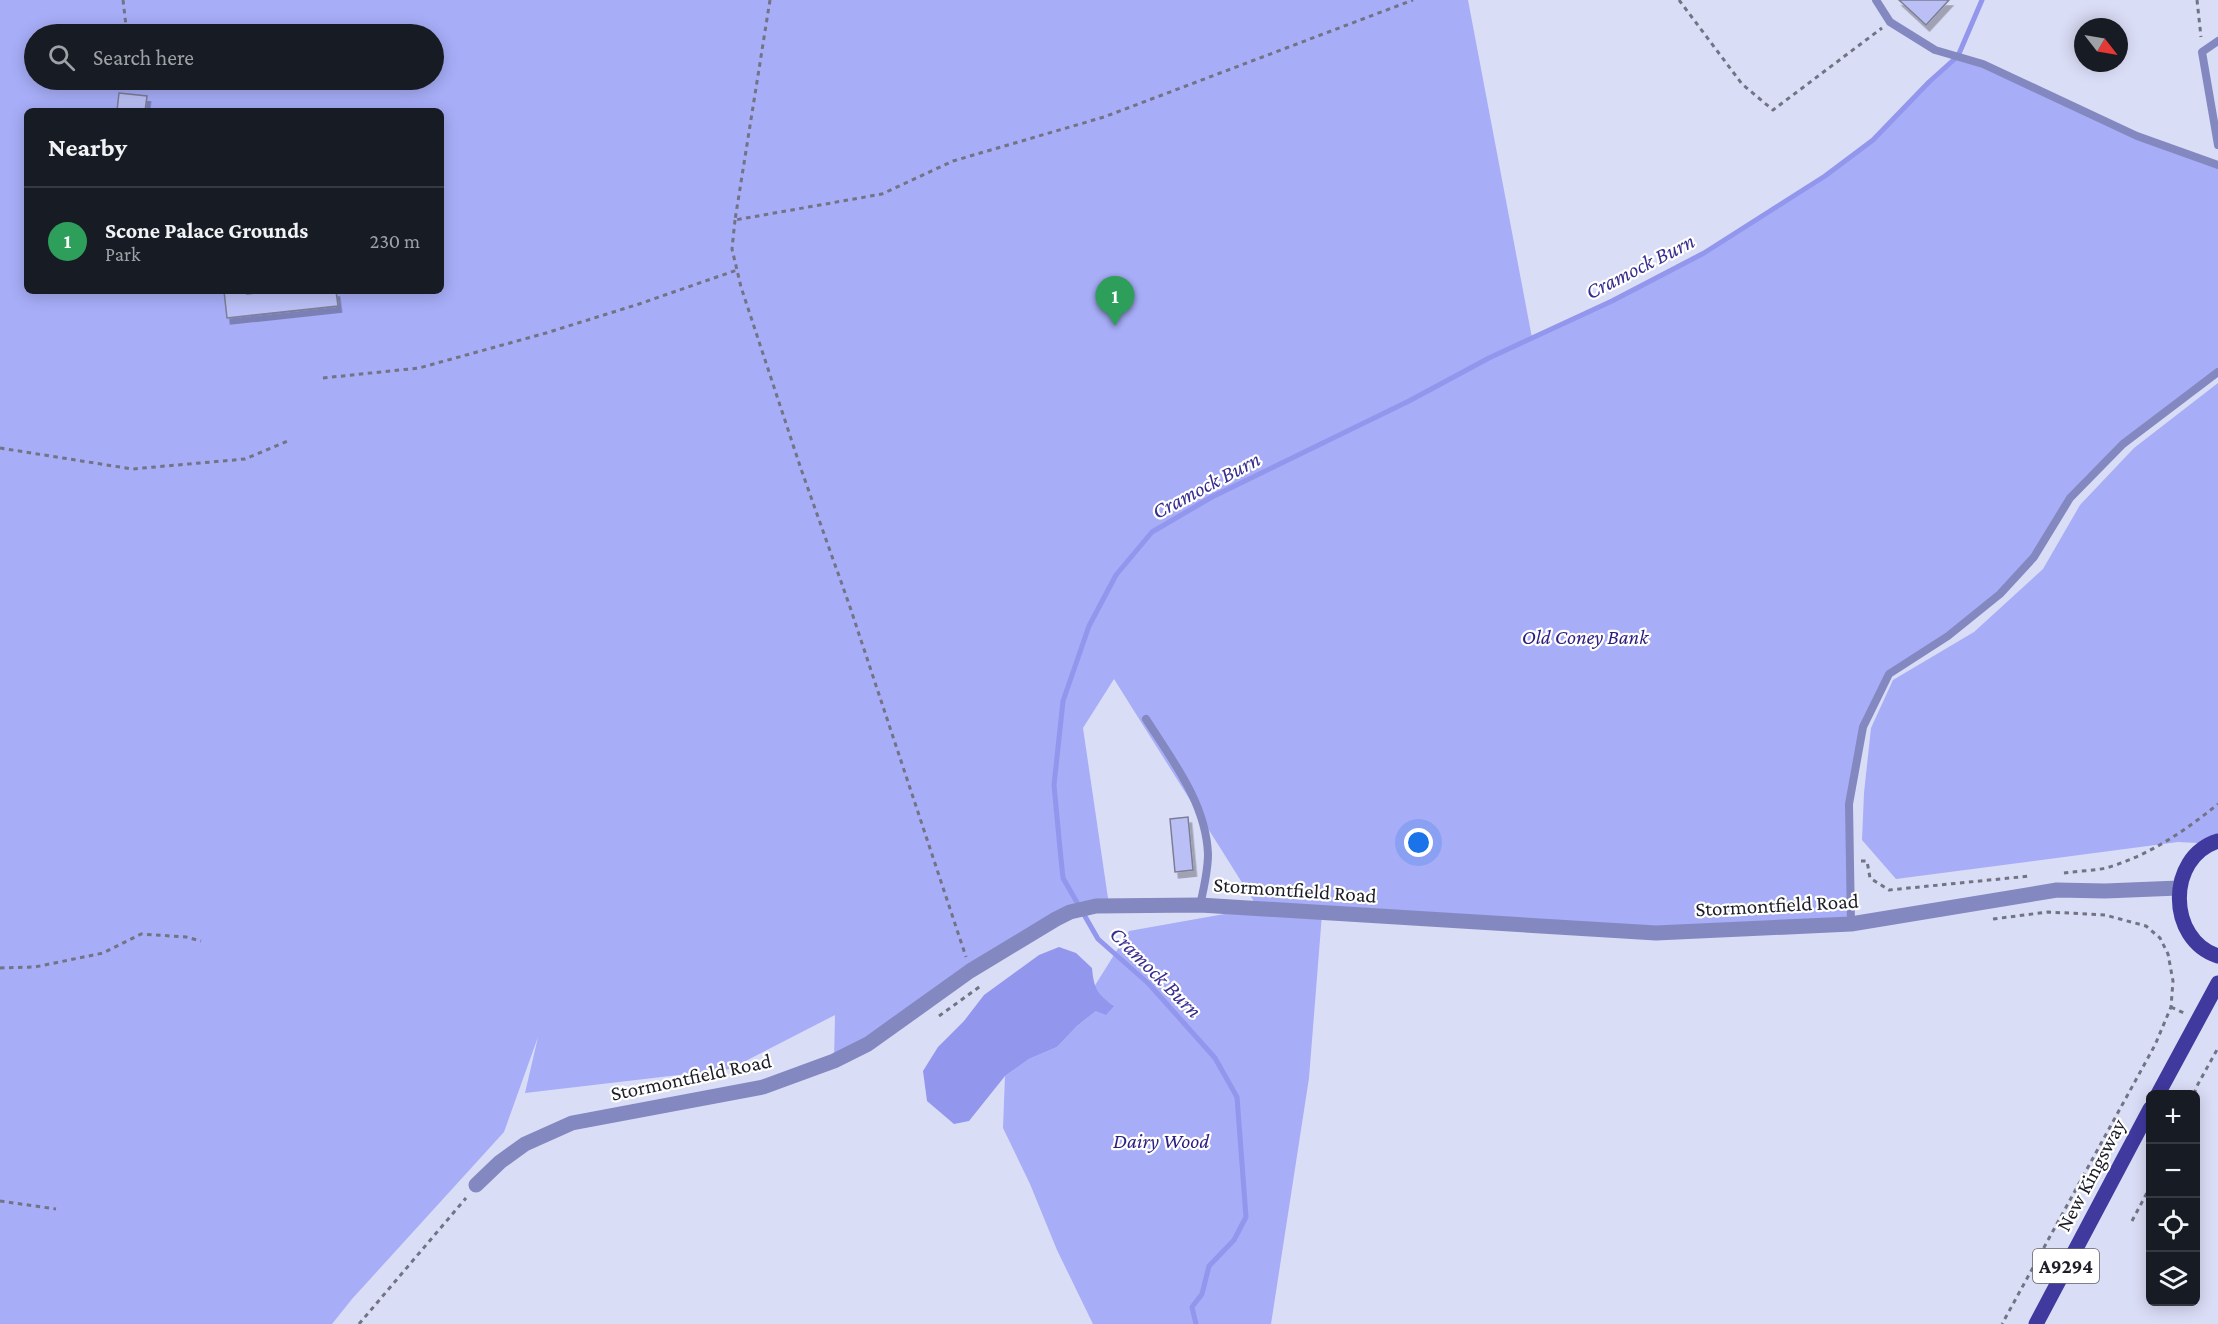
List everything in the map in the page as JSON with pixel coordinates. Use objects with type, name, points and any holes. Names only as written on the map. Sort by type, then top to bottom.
[{"type":"main road","points":[[2218,841],[2198,854],[2185,869],[2179,888],[2179,908],[2185,926],[2196,942],[2218,956]]},
{"type":"main road","points":[[2161,1090],[2218,983]]},
{"type":"main road","name":"New Kingsway","points":[[2036,1324],[2146,1118]]},
{"type":"street","name":"Stormontfield Road","points":[[476,1185],[500,1162],[525,1144],[572,1123],[763,1087],[834,1061],[868,1044],[970,971],[1070,912],[1096,906],[1200,905],[1656,933],[1851,924],[2057,890],[2179,888]]},
{"type":"lane","points":[[1876,0],[1890,22],[1935,50],[1983,64],[2137,136],[2218,165]]},
{"type":"lane","points":[[2218,41],[2202,52],[2214,96],[2218,145]]},
{"type":"lane","points":[[1851,924],[1849,804],[1863,727],[1889,674],[1948,636],[2000,594],[2034,557],[2070,498],[2123,444],[2218,372]]},
{"type":"lane","points":[[1146,718],[1195,798],[1208,852],[1207,873],[1200,905]]},
{"type":"path","points":[[123,0],[126,24]]},
{"type":"path","points":[[770,0],[732,249],[797,457],[850,607],[970,971]]},
{"type":"path","points":[[735,220],[882,194],[953,161],[1104,117],[1413,0]]},
{"type":"path","points":[[1679,0],[1742,84],[1773,110],[1890,22]]},
{"type":"path","points":[[2197,0],[2202,52]]},
{"type":"path","points":[[323,378],[419,368],[546,333],[737,270]]},
{"type":"path","points":[[0,448],[132,469],[245,459],[290,440]]},
{"type":"path","points":[[2057,873],[2105,868],[2151,850],[2178,835],[2218,804]]},
{"type":"path","points":[[1850,862],[1867,861],[1870,878],[1889,890],[2034,876]]},
{"type":"path","points":[[2002,1324],[2155,1045],[2171,1007],[2173,981],[2168,954],[2160,938],[2146,926],[2105,915]]},
{"type":"path","points":[[0,968],[35,967],[103,953],[141,934],[201,940]]},
{"type":"path","points":[[2196,1090],[2218,1048]]},
{"type":"path","points":[[359,1324],[476,1185]]},
{"type":"path","points":[[2132,1221],[2146,1196]]},
{"type":"path","points":[[0,1201],[56,1209]]},
{"type":"green space","points":[[0,0],[1468,0],[1532,338],[1612,301],[1704,253],[1825,176],[1873,140],[1929,82],[1958,56],[2137,136],[2218,165],[2218,372],[2123,444],[2070,498],[2034,557],[2000,594],[1889,674],[1863,727],[1849,804],[1851,924],[1656,933],[1322,914],[1309,1078],[1271,1324],[1093,1324],[1057,1250],[1030,1184],[1003,1128],[1005,1076],[1029,1059],[1057,1047],[1077,1026],[1096,1011],[1113,1005],[1102,998],[1094,987],[1129,931],[1258,908],[1114,679],[1083,728],[1109,905],[1070,912],[834,1061],[835,1015],[730,1069],[525,1093],[538,1037],[504,1132],[332,1324],[0,1324]]},
{"type":"green space","points":[[2218,383],[2218,844],[2178,842],[1896,879],[1862,840],[1871,728],[1893,680],[1974,632],[2043,569],[2080,505],[2134,448]]},
{"type":"shaded area","points":[[1059,947],[1076,953],[1092,968],[1097,990],[1114,1006],[1106,1015],[1096,1011],[1077,1026],[1057,1047],[1029,1059],[1005,1076],[969,1121],[954,1124],[927,1101],[923,1071],[938,1047],[964,1021],[984,995],[1039,955]]},
{"type":"building","points":[[1899,0],[1949,0],[1926,25]]},
{"type":"building","points":[[119,93],[147,96],[145,108],[117,108]]},
{"type":"building","points":[[224,294],[336,294],[338,306],[227,318]]},
{"type":"building","points":[[1188,817],[1193,870],[1175,872],[1170,819]]},
{"type":"waterway","name":"Cramock Burn","points":[[1196,1324],[1192,1307],[1202,1294],[1209,1266],[1234,1240],[1246,1217],[1237,1097],[1215,1058],[1149,984],[1098,939],[1063,878],[1054,785],[1063,701],[1089,626],[1116,575],[1152,532],[1212,497],[1409,401],[1489,358],[1612,301],[1704,253],[1825,176],[1873,140],[1929,82],[1958,56],[1982,0]]},
{"type":"place","name":"Scone Palace Grounds","points":[[1115,326]]},
{"type":"park label","name":"Old Coney Bank","points":[[1585,637]]},
{"type":"park label","name":"Dairy Wood","points":[[1161,1141]]}]
